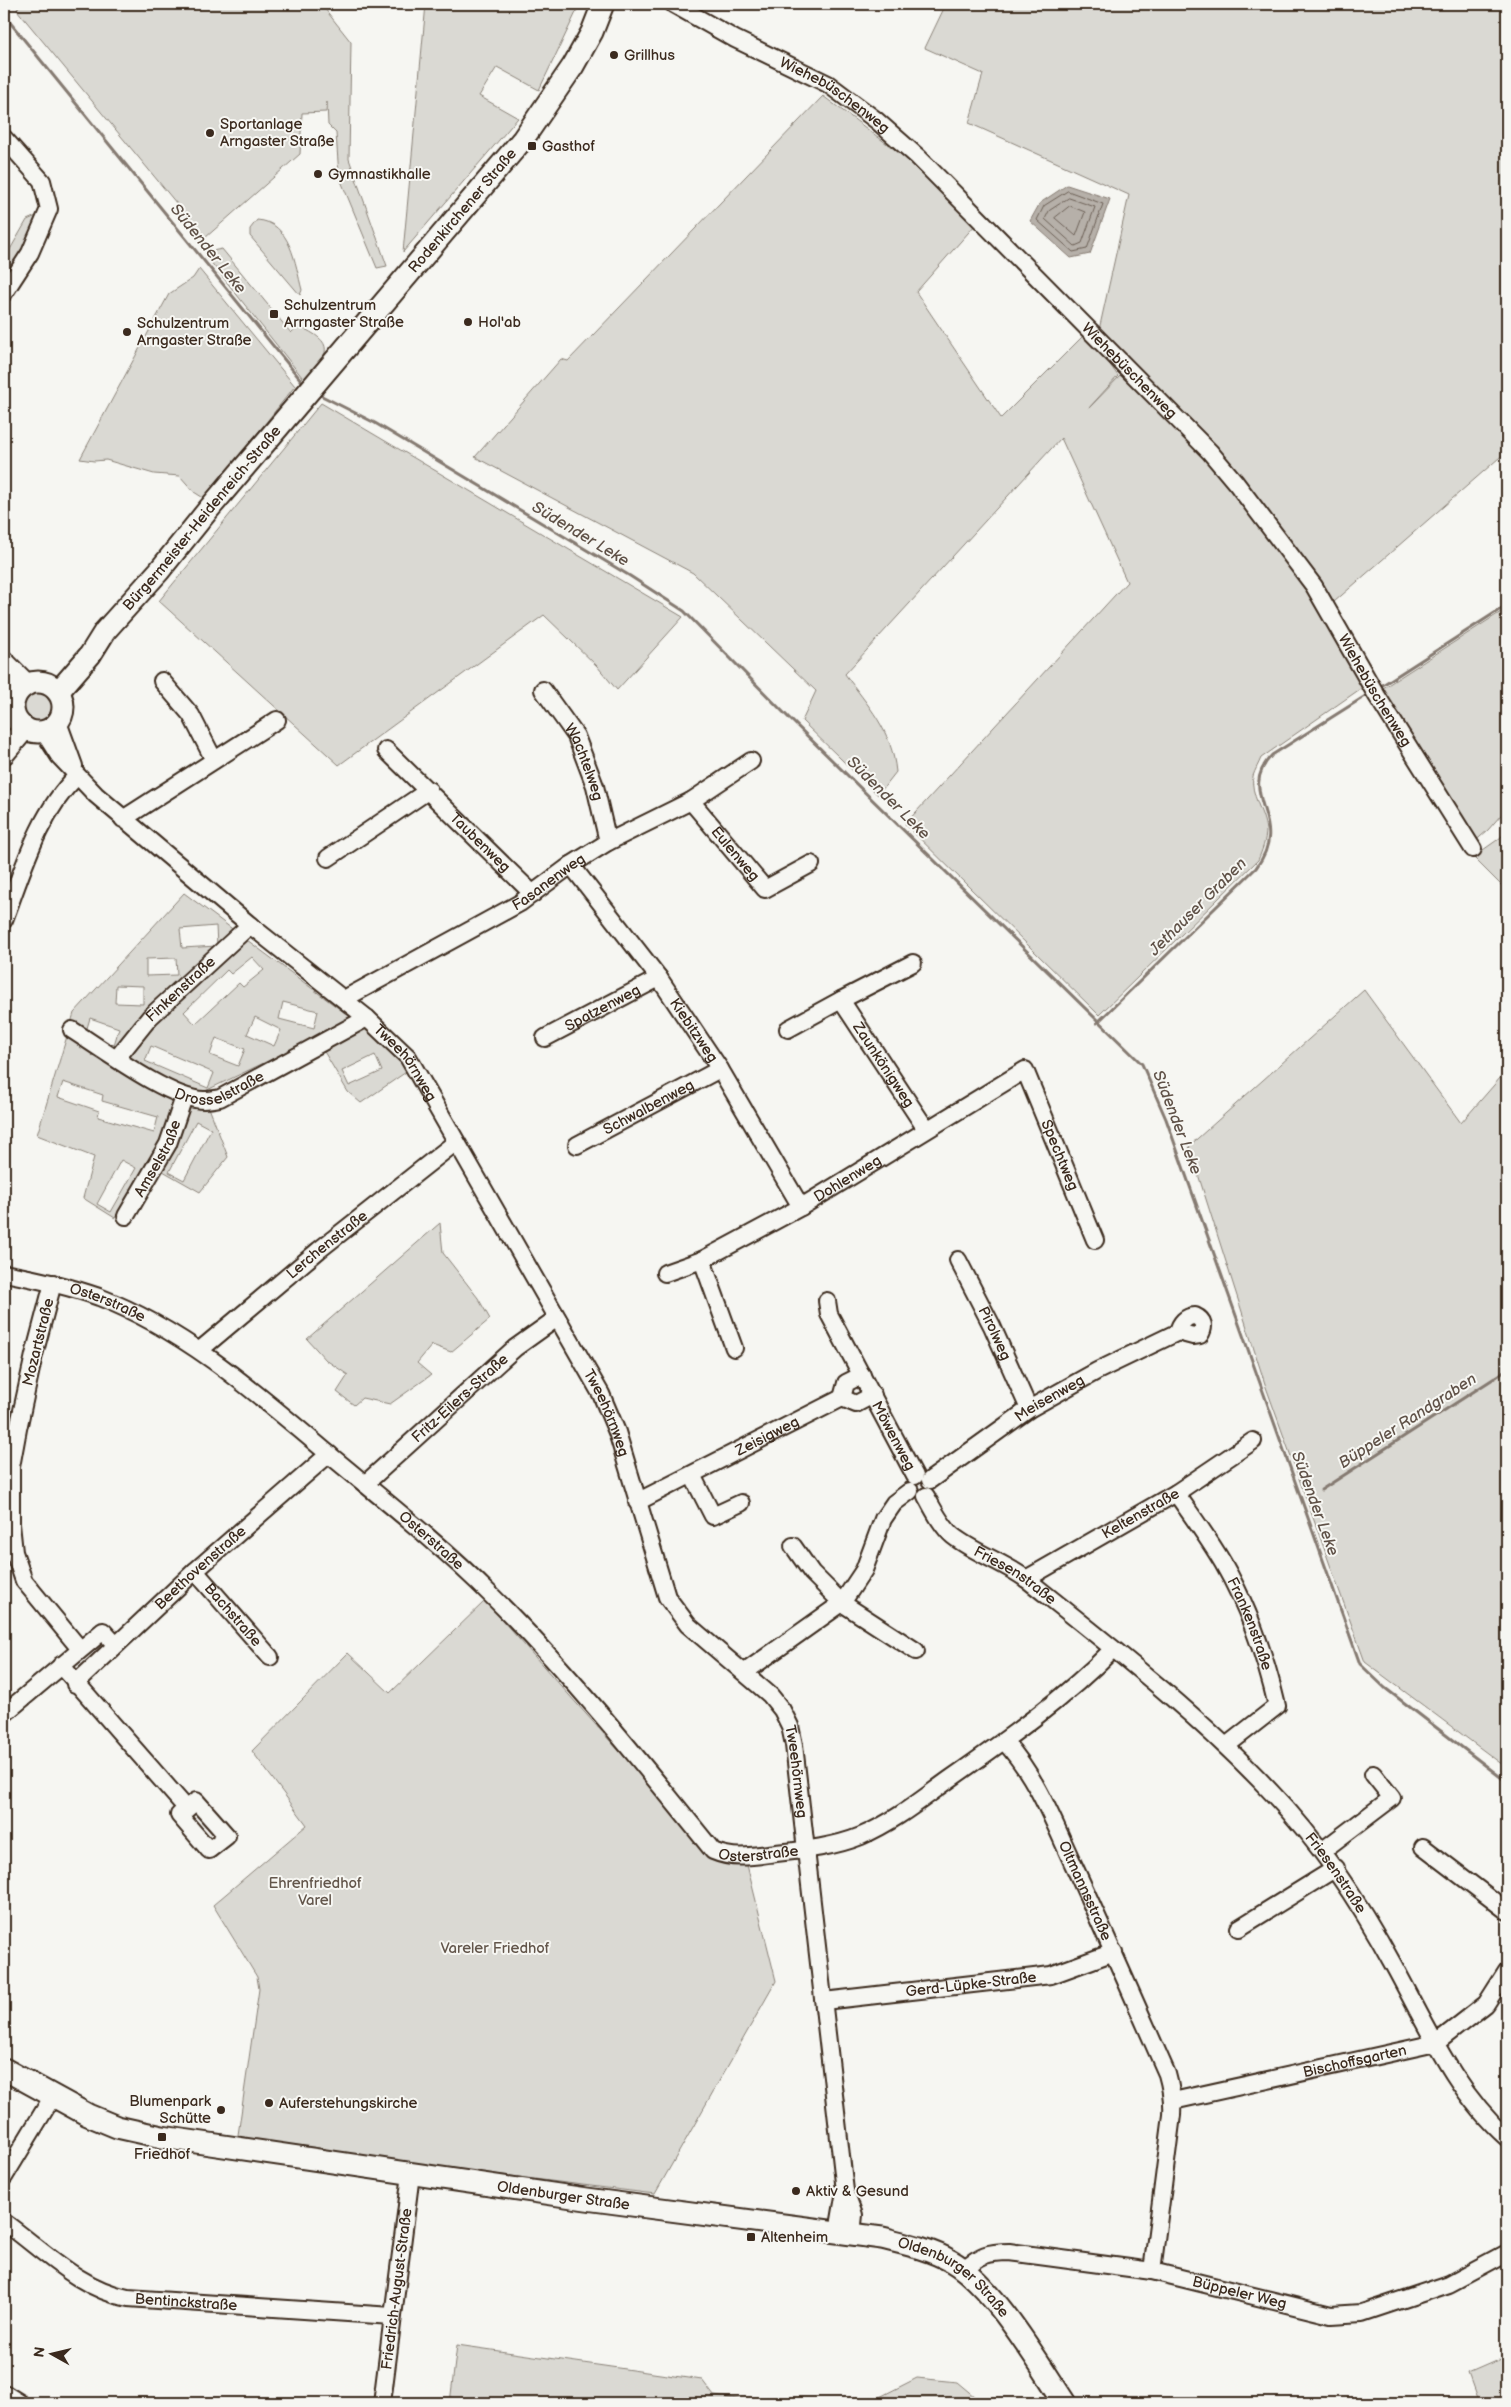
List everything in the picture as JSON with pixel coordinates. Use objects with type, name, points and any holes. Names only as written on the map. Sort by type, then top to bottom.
[{"type":"main road","name":"Rodenkirchener Straße","points":[[299,404],[362,327],[523,139],[573,66],[592,32],[603,4]]},
{"type":"main road","name":"Bürgermeister-Heidenreich-Straße","points":[[38,688],[90,655],[106,631],[159,571],[208,510],[299,404]]},
{"type":"main road","points":[[4,753],[29,726],[63,705],[38,688],[14,705],[29,726]]},
{"type":"main road","name":"Oldenburger Straße","points":[[4,2069],[88,2116],[117,2127],[146,2134],[411,2174],[882,2238],[918,2247],[943,2257],[964,2269],[978,2281],[1065,2403]]},
{"type":"street","name":"Wiehebüschenweg","points":[[673,4],[735,39],[828,84],[876,120],[918,157],[1210,452],[1279,537],[1314,586],[1377,696],[1473,849]]},
{"type":"street","points":[[4,138],[42,181],[49,209],[30,253],[4,293]]},
{"type":"street","points":[[4,659],[38,688]]},
{"type":"street","points":[[4,675],[38,688]]},
{"type":"street","points":[[162,681],[192,715],[214,760]]},
{"type":"street","name":"Wachtelweg","points":[[543,690],[576,736],[595,786],[608,842]]},
{"type":"street","points":[[123,819],[277,720]]},
{"type":"street","name":"Tweehörnweg","points":[[29,726],[77,776],[123,819],[188,871],[250,925],[367,1018],[408,1057],[608,1411],[619,1438],[637,1502],[671,1602],[688,1625],[745,1672],[770,1695],[782,1710],[790,1726],[794,1745],[845,2191],[845,2233]]},
{"type":"street","name":"Taubenweg","points":[[386,750],[429,790],[533,894]]},
{"type":"street","name":"Fasanenweg","points":[[344,999],[520,904],[571,865],[608,842],[691,801],[751,761]]},
{"type":"street","points":[[4,920],[46,815],[60,794],[77,776]]},
{"type":"street","points":[[328,858],[429,790]]},
{"type":"street","name":"Eulenweg","points":[[691,801],[766,889],[811,864]]},
{"type":"street","name":"Kiebitzweg","points":[[571,865],[659,978],[720,1069],[801,1207]]},
{"type":"street","name":"Finkenstraße","points":[[117,1058],[150,1016],[250,925]]},
{"type":"street","points":[[788,1030],[913,963]]},
{"type":"street","name":"Spatzenweg","points":[[545,1038],[659,978]]},
{"type":"street","name":"Zaunkönigweg","points":[[841,1000],[926,1129]]},
{"type":"street","name":"Drosselstraße","points":[[72,1030],[166,1089],[184,1096],[204,1100],[220,1098],[367,1018]]},
{"type":"street","name":"Schwalbenweg","points":[[577,1145],[720,1069]]},
{"type":"street","name":"Dohlenweg","points":[[665,1273],[702,1260],[801,1207],[1024,1070]]},
{"type":"street","name":"Spechtweg","points":[[1024,1070],[1095,1240]]},
{"type":"street","name":"Amselstraße","points":[[126,1216],[168,1144],[184,1096]]},
{"type":"street","name":"Lerchenstraße","points":[[200,1350],[319,1250],[456,1142]]},
{"type":"street","points":[[702,1260],[734,1348]]},
{"type":"street","name":"Pirolweg","points":[[958,1260],[992,1326],[1029,1409]]},
{"type":"street","name":"Osterstraße","points":[[4,1273],[53,1283],[100,1298],[144,1319],[200,1350],[249,1387],[365,1484],[492,1595],[607,1720],[712,1851],[725,1856],[741,1858],[806,1849]]},
{"type":"street","name":"Mozartstraße","points":[[53,1283],[34,1355],[11,1467],[11,1524],[14,1552],[24,1581],[80,1649]]},
{"type":"street","points":[[827,1301],[829,1314],[873,1395],[856,1404],[842,1398],[846,1383],[862,1375]]},
{"type":"street","name":"Fritz-Eilers-Straße","points":[[365,1484],[515,1348],[557,1318]]},
{"type":"street","name":"Meisenweg","points":[[745,1672],[842,1602],[864,1570],[883,1519],[894,1503],[1029,1409],[1097,1371],[1178,1332]]},
{"type":"street","name":"Möwenweg","points":[[873,1395],[921,1486]]},
{"type":"street","name":"Zeisigweg","points":[[637,1502],[842,1398]]},
{"type":"street","name":"Keltenstraße","points":[[1026,1579],[1176,1493],[1253,1442]]},
{"type":"street","name":"Beethovenstraße","points":[[75,1684],[195,1571],[329,1454]]},
{"type":"street","points":[[692,1474],[713,1516],[741,1503]]},
{"type":"street","name":"Friesenstraße","points":[[921,1486],[952,1536],[1026,1579],[1113,1648],[1226,1746],[1288,1810],[1336,1868],[1381,1942],[1458,2083],[1494,2126],[1507,2138]]},
{"type":"street","name":"Frankenstraße","points":[[1176,1493],[1222,1562],[1248,1612],[1266,1660],[1276,1706],[1226,1746]]},
{"type":"street","points":[[793,1546],[812,1573],[842,1602],[916,1651]]},
{"type":"street","name":"Bachstraße","points":[[195,1571],[270,1657]]},
{"type":"street","points":[[4,1714],[103,1631],[116,1645]]},
{"type":"street","points":[[806,1849],[842,1842],[877,1829],[1004,1741],[1080,1682],[1113,1648]]},
{"type":"street","points":[[61,1666],[186,1809]]},
{"type":"street","name":"Oltmannsstraße","points":[[1004,1741],[1035,1783],[1114,1952],[1167,2074],[1173,2101],[1152,2271]]},
{"type":"street","points":[[1322,1850],[1392,1798],[1373,1774]]},
{"type":"street","points":[[1423,1847],[1507,1911]]},
{"type":"street","points":[[1239,1928],[1336,1868]]},
{"type":"street","name":"Gerd-Lüpke-Straße","points":[[824,2001],[1051,1975],[1114,1952]]},
{"type":"street","name":"Bischoffsgarten","points":[[1173,2101],[1436,2043],[1486,2004],[1507,1971]]},
{"type":"street","points":[[4,2177],[53,2096]]},
{"type":"street","name":"Friedrich-August-Straße","points":[[382,2403],[411,2174]]},
{"type":"street","name":"Bentinckstraße","points":[[4,2222],[86,2284],[112,2295],[128,2298],[392,2316]]},
{"type":"street","name":"Büppeler Weg","points":[[964,2269],[981,2256],[992,2252],[1152,2271],[1331,2315],[1362,2313],[1449,2284],[1507,2253]]},
{"type":"street","points":[[4,2393],[20,2403]]},
{"type":"green space","name":"Sportanlage Arngaster Straße","points":[[20,4],[321,4],[351,42],[349,159],[387,266],[377,268],[339,176],[336,133],[328,125],[327,102],[326,112],[302,113],[300,154],[205,238],[17,10]]},
{"type":"green space","points":[[426,4],[580,4],[539,90],[497,67],[479,96],[518,118],[403,252]]},
{"type":"green space","points":[[946,4],[1507,4],[1507,451],[1334,602],[1229,465],[1099,330],[1129,195],[969,123],[983,74],[925,48]]},
{"type":"green space","points":[[823,96],[902,155],[976,224],[916,292],[1001,418],[1087,332],[1118,376],[1088,409],[1121,375],[1161,408],[1246,501],[1313,590],[1363,687],[1261,758],[1253,776],[1253,790],[1266,830],[1264,845],[1258,860],[1099,1015],[905,824],[1127,582],[1061,438],[845,674],[878,719],[890,743],[894,757],[896,772],[878,795],[802,721],[816,691],[693,573],[475,457],[561,359],[568,361]]},
{"type":"green space","points":[[36,216],[39,225],[4,283],[4,260],[27,220]]},
{"type":"green space","points":[[257,220],[277,228],[290,246],[302,290],[300,295],[250,236],[250,229]]},
{"type":"green space","points":[[222,249],[291,333],[298,326],[319,338],[324,344],[324,356],[306,382],[206,256],[212,251]]},
{"type":"green space","points":[[199,269],[295,386],[205,499],[194,492],[180,476],[154,474],[106,460],[80,459],[169,294],[193,278]]},
{"type":"green space","points":[[321,403],[683,617],[617,690],[597,666],[544,615],[339,765],[159,601]]},
{"type":"green space","points":[[1507,608],[1507,808],[1488,830],[1472,844],[1380,690]]},
{"type":"green space","points":[[38,690],[45,691],[50,695],[54,700],[54,714],[50,719],[45,723],[38,724],[31,723],[26,719],[22,714],[21,707],[22,700],[26,695],[31,691]]},
{"type":"green space","points":[[1507,830],[1507,891],[1473,857],[1500,838]]},
{"type":"green space","points":[[184,893],[349,1016],[399,1057],[409,1070],[361,1103],[348,1092],[316,1038],[203,1092],[228,1157],[200,1192],[147,1162],[115,1218],[83,1198],[94,1157],[37,1135],[74,1013]],"holes":[[[216,926],[217,946],[182,948],[180,929]],[[252,957],[264,970],[243,987],[239,983],[195,1024],[184,1012],[227,970],[231,974]],[[176,958],[177,975],[146,976],[146,959]],[[116,985],[143,986],[143,1004],[115,1003]],[[283,1002],[318,1011],[314,1028],[279,1019]],[[255,1017],[281,1030],[274,1046],[247,1034]],[[90,1018],[119,1028],[114,1045],[85,1035]],[[216,1038],[245,1049],[238,1066],[210,1055]],[[151,1046],[214,1073],[208,1088],[145,1061]],[[375,1055],[382,1071],[349,1086],[342,1071]],[[63,1082],[103,1095],[102,1101],[158,1117],[154,1133],[98,1117],[99,1111],[58,1097]],[[196,1121],[211,1129],[184,1180],[169,1172]],[[121,1160],[136,1168],[111,1212],[97,1204]]]},
{"type":"green space","points":[[1364,990],[1461,1123],[1507,1070],[1507,1768],[1365,1662],[1266,1387],[1189,1146]]},
{"type":"green space","points":[[440,1223],[443,1253],[478,1298],[490,1319],[451,1352],[432,1345],[417,1363],[431,1375],[390,1404],[362,1398],[354,1405],[337,1392],[348,1375],[326,1360],[307,1339]]},
{"type":"green space","name":"Vareler Friedhof","points":[[485,1601],[712,1855],[725,1864],[747,1865],[776,1981],[655,2194],[237,2142],[259,1989],[257,1977],[213,1905],[307,1825],[252,1751],[348,1653],[390,1693]]},
{"type":"green space","points":[[457,2345],[702,2380],[714,2396],[770,2403],[450,2403]]},
{"type":"green space","points":[[1507,2356],[1507,2403],[1473,2403],[1478,2401],[1468,2373]]},
{"type":"green space","points":[[917,2378],[957,2382],[975,2397],[1014,2403],[868,2403]]},
{"type":"water","points":[[1067,185],[1110,199],[1090,254],[1071,258],[1030,221],[1040,203]]},
{"type":"waterway","name":"Südender Leke","points":[[4,15],[305,385]]},
{"type":"waterway","name":"Südender Leke","points":[[316,393],[375,423],[630,576],[684,611],[789,718],[1142,1064],[1166,1119],[1360,1664],[1385,1688],[1507,1782]]},
{"type":"waterway","name":"Jethauser Graben","points":[[1381,686],[1507,605]]},
{"type":"waterway","name":"Jethauser Graben","points":[[1097,1023],[1256,868],[1266,851],[1269,835],[1259,783],[1262,769],[1272,755],[1367,695]]},
{"type":"waterway","name":"Büppeler Randgraben","points":[[1321,1490],[1507,1370]]},
{"type":"place","name":"Grillhus","points":[[614,55]]},
{"type":"place","name":"Sportanlage Arngaster Straße","points":[[210,133]]},
{"type":"place","name":"Gasthof","points":[[532,146]]},
{"type":"place","name":"Gymnastikhalle","points":[[318,174]]},
{"type":"place","name":"Schulzentrum Arrngaster Straße","points":[[274,314]]},
{"type":"place","name":"Hol'ab","points":[[468,322]]},
{"type":"place","name":"Schulzentrum Arngaster Straße","points":[[127,332]]},
{"type":"place","name":"Auferstehungskirche","points":[[269,2103]]},
{"type":"place","name":"Blumenpark Schütte","points":[[221,2110]]},
{"type":"place","name":"Friedhof","points":[[162,2137]]},
{"type":"place","name":"Aktiv & Gesund","points":[[796,2191]]},
{"type":"place","name":"Altenheim","points":[[751,2237]]},
{"type":"park label","name":"Ehrenfriedhof Varel","points":[[315,1892]]}]
